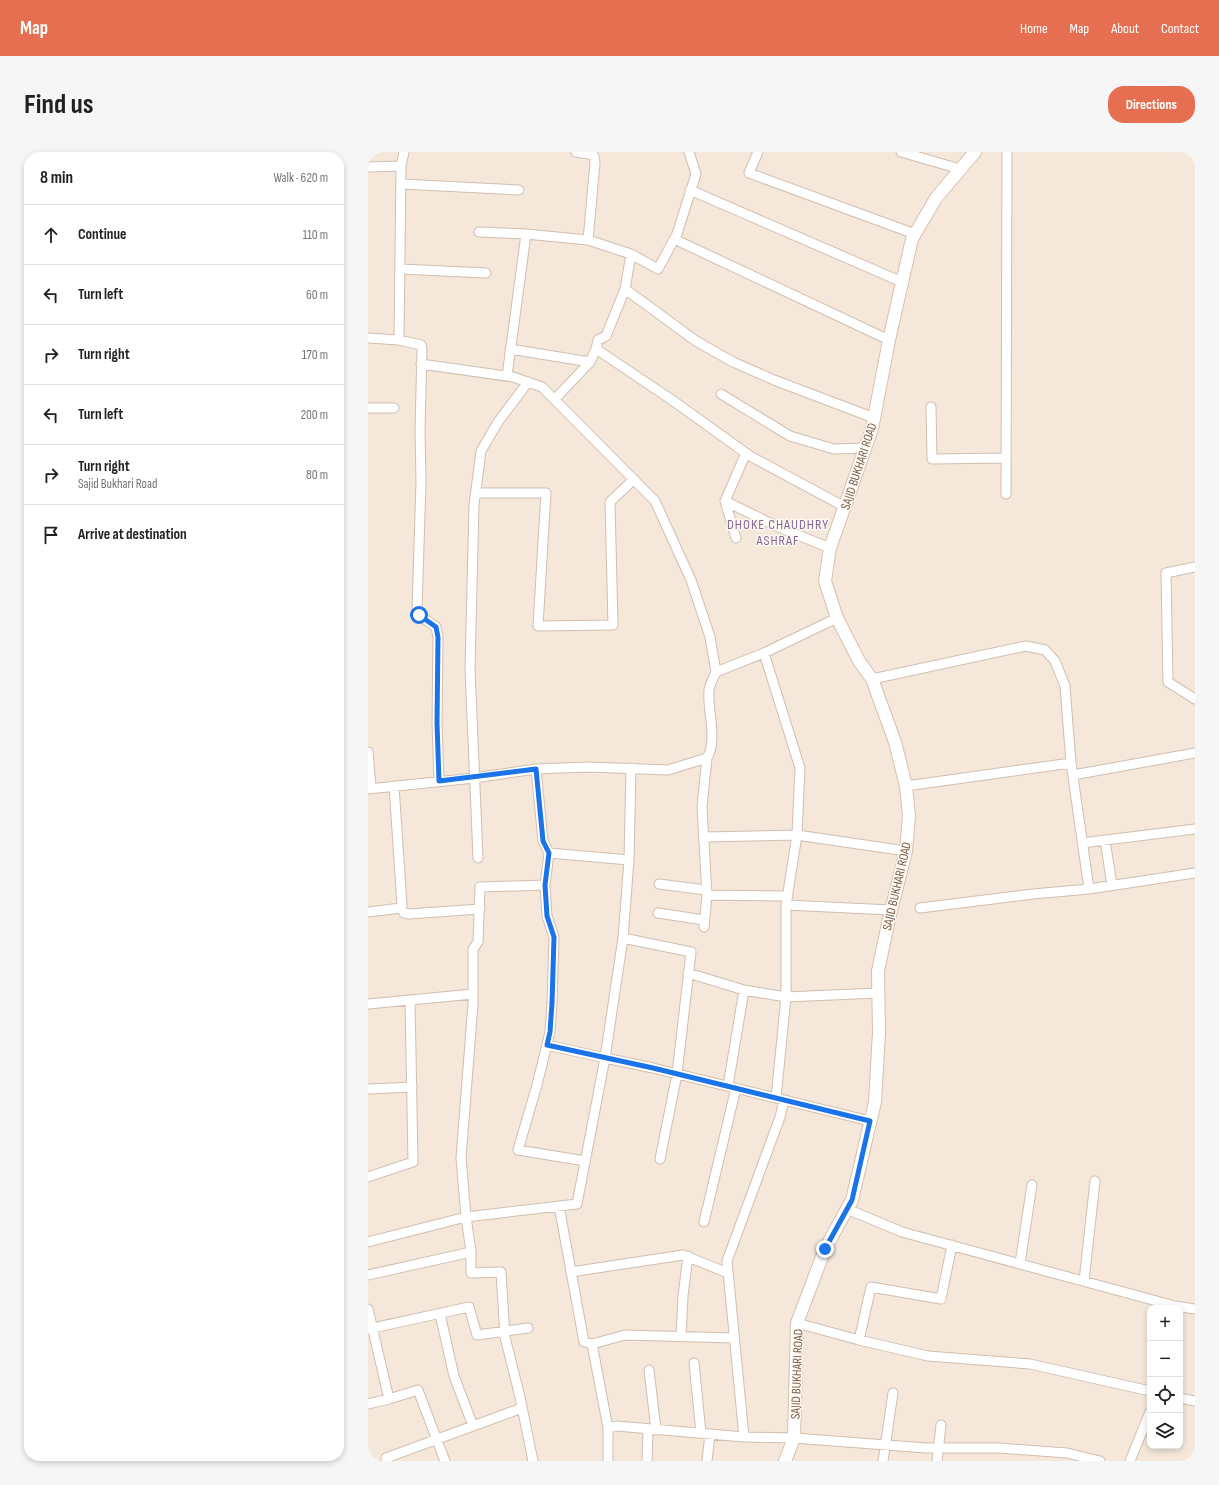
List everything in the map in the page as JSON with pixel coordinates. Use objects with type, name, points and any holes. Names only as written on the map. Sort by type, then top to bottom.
[{"type":"street","points":[[399,340],[401,166],[404,152]]},
{"type":"street","points":[[576,152],[594,156],[595,163],[588,240]]},
{"type":"street","points":[[479,232],[526,234],[588,240],[631,254],[658,269],[674,239],[696,174],[689,152]]},
{"type":"street","points":[[758,152],[749,173],[915,234]]},
{"type":"street","points":[[901,152],[960,169]]},
{"type":"street","name":"SAJID BUKHARI ROAD","points":[[785,1461],[794,1438],[797,1323],[825,1249],[852,1200],[870,1121],[875,1094],[878,1032],[878,971],[891,910],[906,851],[909,816],[906,786],[895,742],[872,679],[859,661],[837,618],[825,581],[830,548],[872,429],[889,340],[912,239],[936,198],[975,152]]},
{"type":"street","points":[[1006,494],[1007,152]]},
{"type":"street","points":[[368,167],[401,166]]},
{"type":"street","points":[[401,184],[519,190]]},
{"type":"street","points":[[690,190],[902,282]]},
{"type":"street","points":[[506,376],[526,234]]},
{"type":"street","points":[[674,239],[889,340]]},
{"type":"street","points":[[555,399],[590,362],[598,340],[606,336],[625,289],[631,254]]},
{"type":"street","points":[[400,269],[486,273]]},
{"type":"street","points":[[625,289],[696,341],[733,362],[774,380],[874,418]]},
{"type":"street","points":[[368,338],[399,340],[420,345],[422,349],[420,430],[421,482],[417,610],[419,615],[436,627],[438,637],[437,723],[439,781]]},
{"type":"street","points":[[510,349],[590,362]]},
{"type":"street","points":[[596,349],[672,400],[746,453],[845,507]]},
{"type":"street","points":[[421,364],[506,376],[542,387],[655,501],[691,580],[710,637],[716,672],[709,689],[712,722],[710,753],[707,758],[702,808],[705,837],[706,892],[704,924],[658,913]]},
{"type":"street","points":[[478,858],[470,669],[476,493],[481,451],[498,422],[528,382]]},
{"type":"street","points":[[721,394],[790,436],[834,449],[865,448]]},
{"type":"street","points":[[931,407],[932,459],[1006,458]]},
{"type":"street","points":[[368,408],[394,408]]},
{"type":"street","points":[[736,538],[725,501],[746,453]]},
{"type":"street","points":[[476,493],[546,493],[538,626],[613,626],[610,502],[634,479]]},
{"type":"street","points":[[725,501],[776,526],[830,548]]},
{"type":"street","points":[[1195,567],[1166,573],[1168,682],[1195,699]]},
{"type":"street","points":[[716,672],[764,653],[837,618]]},
{"type":"street","points":[[872,679],[1026,646],[1045,650],[1055,661],[1065,686],[1071,763],[1089,889]]},
{"type":"street","points":[[744,1437],[727,1261],[780,1117],[786,997],[786,905],[797,835],[800,768],[764,653]]},
{"type":"street","points":[[368,752],[370,788],[474,778],[536,769],[589,767],[668,770],[707,758]]},
{"type":"street","points":[[1073,775],[1195,753]]},
{"type":"street","points":[[906,786],[1071,763]]},
{"type":"street","points":[[368,1242],[466,1217],[577,1204],[605,1058],[623,938],[629,860],[631,768]]},
{"type":"street","points":[[536,769],[543,841],[549,853],[545,885],[547,916],[554,937],[552,1003],[550,1032],[547,1045],[518,1150],[586,1161]]},
{"type":"street","points":[[394,786],[401,908],[404,913],[409,914],[480,909]]},
{"type":"street","points":[[1082,843],[1195,829]]},
{"type":"street","points":[[705,837],[797,835],[906,851]]},
{"type":"street","points":[[1105,840],[1112,885]]},
{"type":"street","points":[[549,853],[629,860]]},
{"type":"street","points":[[920,908],[1089,889],[1195,873]]},
{"type":"street","points":[[659,884],[706,892],[788,896]]},
{"type":"street","points":[[533,1461],[505,1331],[501,1272],[471,1273],[471,1252],[466,1217],[461,1158],[474,994],[473,949],[478,942],[480,887],[545,885]]},
{"type":"street","points":[[786,905],[891,910]]},
{"type":"street","points":[[368,912],[401,908]]},
{"type":"street","points":[[623,938],[691,952],[677,1074],[660,1159]]},
{"type":"street","points":[[688,973],[744,990],[786,997],[878,993]]},
{"type":"street","points":[[704,1222],[732,1087],[744,990]]},
{"type":"street","points":[[368,1004],[474,994]]},
{"type":"street","points":[[368,1177],[413,1162],[410,1000]]},
{"type":"street","points":[[547,1045],[677,1074],[870,1121]]},
{"type":"street","points":[[368,1089],[412,1087]]},
{"type":"street","points":[[1084,1281],[1095,1181]]},
{"type":"street","points":[[1020,1263],[1032,1185]]},
{"type":"street","points":[[559,1206],[584,1342],[592,1344],[625,1335],[734,1338]]},
{"type":"street","points":[[847,1209],[902,1232],[1175,1306],[1195,1309]]},
{"type":"street","points":[[859,1340],[871,1287],[941,1299],[952,1245]]},
{"type":"street","points":[[368,1275],[471,1252]]},
{"type":"street","points":[[571,1272],[683,1255],[728,1273]]},
{"type":"street","points":[[681,1336],[683,1296],[688,1256]]},
{"type":"street","points":[[370,1329],[469,1307],[477,1335],[528,1328]]},
{"type":"street","points":[[368,1309],[370,1329],[389,1399]]},
{"type":"street","points":[[440,1314],[454,1376],[473,1426]]},
{"type":"street","points":[[797,1323],[859,1340],[928,1356],[1030,1364],[1147,1390]]},
{"type":"street","points":[[592,1344],[608,1428],[608,1461]]},
{"type":"street","points":[[694,1364],[706,1434],[707,1461]]},
{"type":"street","points":[[647,1461],[652,1429],[649,1370]]},
{"type":"street","points":[[368,1404],[418,1390],[445,1461]]},
{"type":"street","points":[[883,1461],[893,1393]]},
{"type":"street","points":[[1183,1399],[1195,1401]]},
{"type":"street","points":[[386,1458],[522,1408]]},
{"type":"street","points":[[1130,1461],[1150,1413]]},
{"type":"street","points":[[937,1461],[940,1425]]},
{"type":"street","points":[[608,1428],[617,1426],[744,1437],[794,1438],[938,1448],[999,1448],[1067,1453],[1100,1461]]},
{"type":"shaded area","points":[[368,152],[1195,152],[1195,1461],[368,1461]]},
{"type":"district","name":"DHOKE CHAUDHRY ASHRAF","points":[[778,532]]},
{"type":"route","points":[[419,615],[436,627],[438,637],[437,723],[439,781],[474,778],[536,769],[543,841],[549,853],[545,885],[547,916],[554,937],[552,1003],[550,1032],[547,1045],[653,1068],[870,1121],[852,1200],[825,1249]]}]
